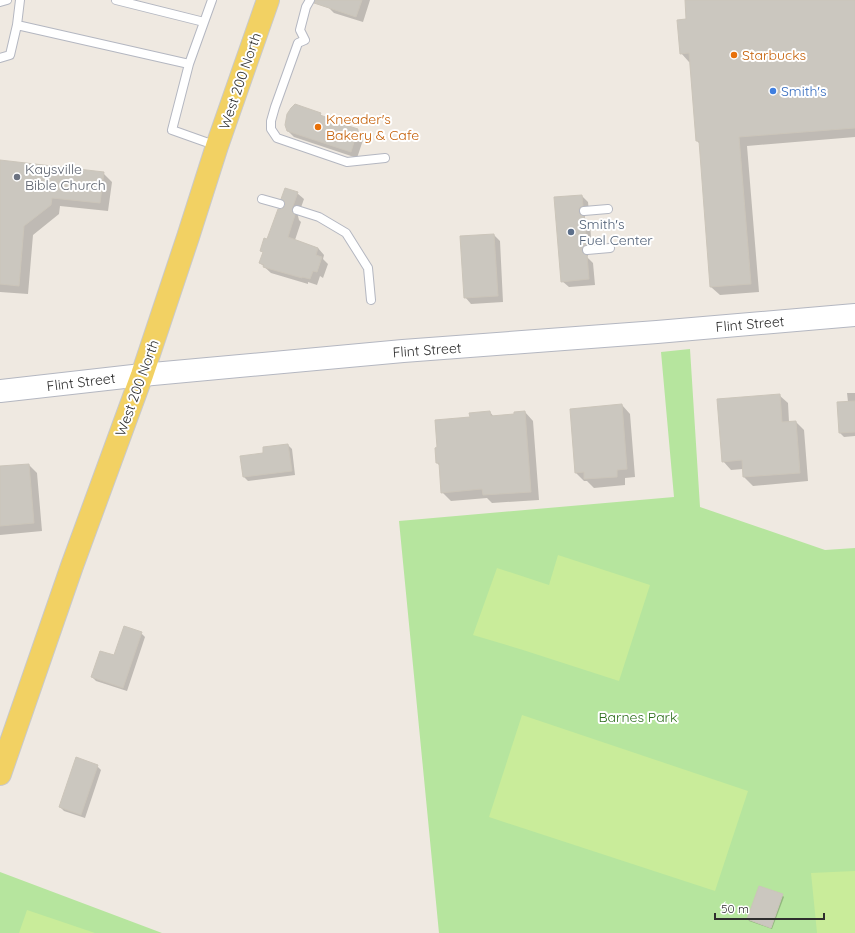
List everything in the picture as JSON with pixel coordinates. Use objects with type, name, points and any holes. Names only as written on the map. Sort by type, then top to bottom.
[{"type":"main road","name":"West 200 North","points":[[0,774],[72,566],[142,375],[217,146],[268,0]]},
{"type":"street","name":"Flint Street","points":[[0,391],[142,375],[409,351],[855,315]]},
{"type":"lane","points":[[0,2],[7,0]]},
{"type":"lane","points":[[0,58],[10,55],[17,25],[20,0]]},
{"type":"lane","points":[[116,0],[204,22]]},
{"type":"lane","points":[[212,0],[189,64],[172,130],[217,146]]},
{"type":"lane","points":[[310,0],[306,7],[300,30],[305,40],[298,43],[275,107],[271,121],[271,129],[277,138],[347,162],[385,158]]},
{"type":"lane","points":[[17,25],[189,64]]},
{"type":"lane","points":[[262,199],[280,204]]},
{"type":"lane","points":[[584,211],[608,209]]},
{"type":"lane","points":[[297,210],[319,217],[346,233],[368,268],[371,300]]},
{"type":"lane","points":[[587,250],[610,248]]},
{"type":"green space","name":"Barnes Park","points":[[690,349],[700,507],[825,550],[855,548],[855,933],[439,933],[399,521],[674,497],[661,352]]},
{"type":"green space","points":[[558,555],[650,585],[619,681],[473,635],[497,568],[549,585]]},
{"type":"green space","points":[[522,715],[748,791],[715,891],[489,817]]},
{"type":"green space","points":[[855,871],[855,933],[817,933],[811,873]]},
{"type":"green space","points":[[0,872],[162,933],[0,933]]},
{"type":"green space","points":[[27,910],[95,933],[19,933]]},
{"type":"building","points":[[315,0],[362,0],[356,17],[314,3]]},
{"type":"building","name":"Smith's","points":[[685,0],[855,0],[855,128],[739,137],[751,284],[710,287],[699,141],[696,141],[689,53],[680,54],[677,20],[686,19]]},
{"type":"building","name":"Kneader's Bakery & Cafe","points":[[295,104],[321,113],[320,115],[334,120],[333,121],[358,129],[351,152],[287,131],[285,125],[287,114]]},
{"type":"building","points":[[0,160],[104,172],[100,203],[52,198],[51,205],[24,226],[19,286],[0,284]]},
{"type":"building","points":[[285,188],[298,192],[292,209],[295,215],[288,237],[318,248],[316,255],[322,257],[317,272],[313,271],[310,279],[263,267],[264,265],[259,263],[263,252],[260,251],[264,238],[267,239],[278,209],[282,209],[285,206],[285,202],[281,199]]},
{"type":"building","name":"Smith's Fuel Center","points":[[582,195],[583,206],[579,208],[579,212],[584,216],[587,245],[584,246],[582,250],[583,253],[587,255],[589,279],[561,282],[554,197]]},
{"type":"building","points":[[494,234],[498,296],[464,298],[460,236]]},
{"type":"building","points":[[780,394],[782,422],[796,421],[800,473],[743,477],[742,460],[722,462],[717,399]]},
{"type":"building","points":[[855,401],[855,432],[839,433],[837,402]]},
{"type":"building","points":[[622,404],[627,469],[617,470],[617,477],[584,479],[584,472],[575,473],[570,409]]},
{"type":"building","points":[[490,411],[491,416],[514,414],[514,412],[525,411],[531,492],[483,495],[482,489],[441,493],[439,463],[436,463],[435,448],[437,447],[435,420],[470,417],[469,413]]},
{"type":"building","points":[[288,444],[292,471],[243,477],[240,456],[263,453],[263,447]]},
{"type":"building","points":[[29,464],[34,523],[0,526],[0,466]]},
{"type":"building","points":[[124,626],[142,632],[123,688],[91,677],[100,651],[114,655]]},
{"type":"building","points":[[76,757],[98,765],[81,815],[59,807]]},
{"type":"building","points":[[759,886],[783,894],[771,928],[747,919]]},
{"type":"place","name":"Starbucks","points":[[734,55]]},
{"type":"place","name":"Smith's","points":[[773,91]]},
{"type":"place","name":"Kneader's Bakery & Cafe","points":[[318,127]]},
{"type":"place","name":"Kaysville Bible Church","points":[[17,177]]},
{"type":"place","name":"Smith's Fuel Center","points":[[571,232]]}]
